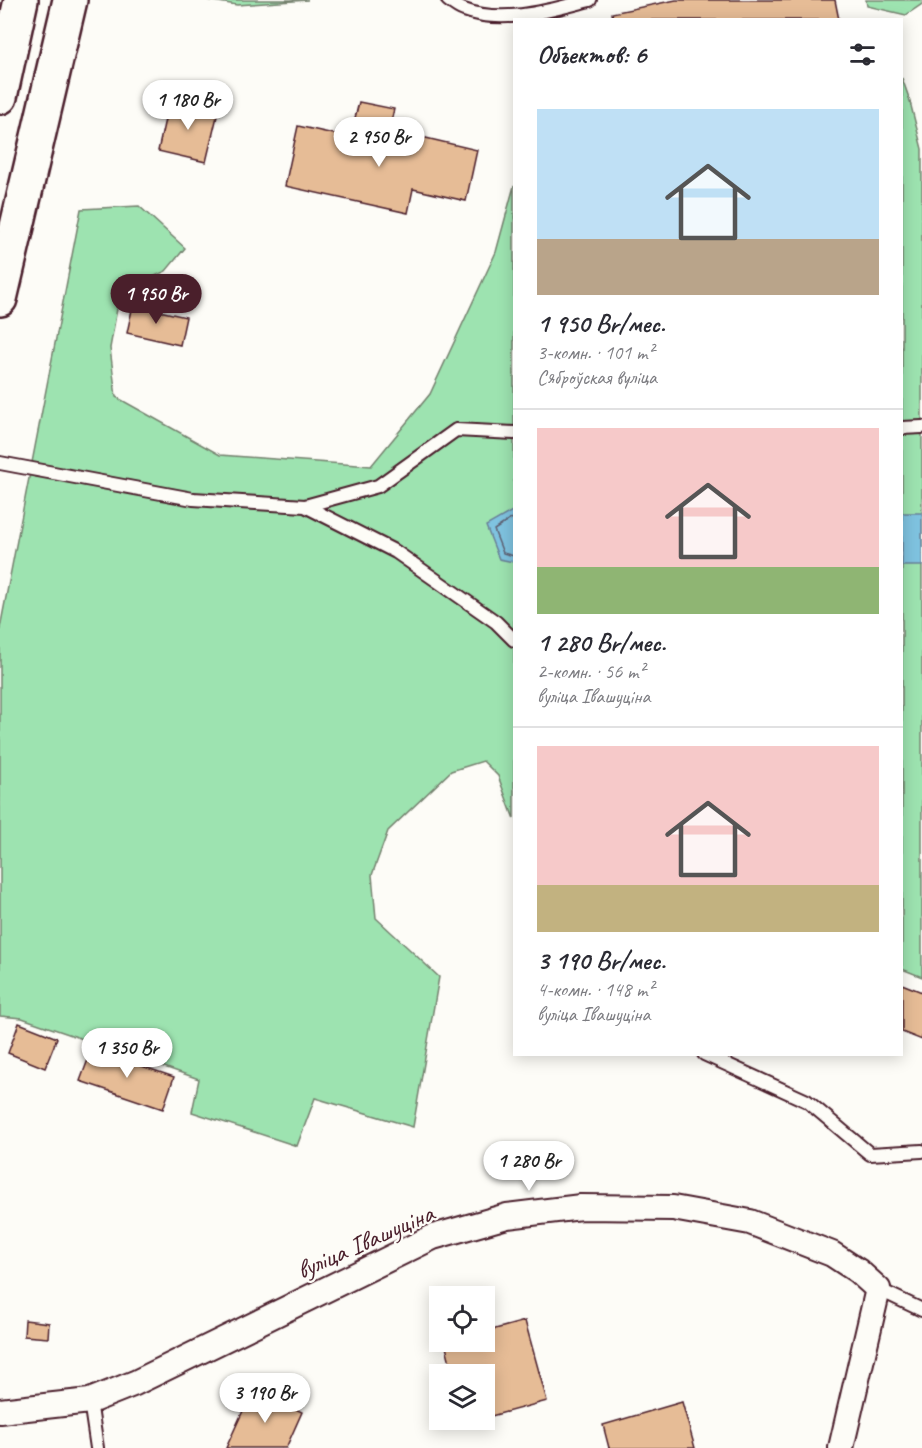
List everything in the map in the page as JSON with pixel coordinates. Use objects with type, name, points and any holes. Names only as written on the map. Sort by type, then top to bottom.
[{"type":"main road","points":[[0,97],[21,0]]},
{"type":"main road","points":[[0,299],[70,0]]},
{"type":"street","name":"вуліца Івашуціна","points":[[0,1411],[90,1401],[135,1383],[433,1237],[507,1216],[581,1207],[673,1208],[750,1222],[832,1254],[858,1271],[878,1289]]},
{"type":"street","points":[[841,1448],[878,1289]]},
{"type":"lane","points":[[448,0],[462,10],[491,17],[545,11],[590,0]]},
{"type":"lane","points":[[903,428],[922,427]]},
{"type":"lane","points":[[0,463],[193,499],[304,506],[378,486],[456,430],[513,433]]},
{"type":"lane","points":[[304,506],[396,552],[496,622],[513,639]]},
{"type":"lane","points":[[708,1056],[807,1101],[870,1154],[922,1151]]},
{"type":"lane","points":[[878,1289],[922,1310]]},
{"type":"lane","points":[[90,1401],[97,1448]]},
{"type":"green space","points":[[206,0],[308,0],[237,5]]},
{"type":"green space","points":[[866,0],[922,0],[922,4],[906,15],[867,6]]},
{"type":"green space","points":[[903,81],[922,149],[922,977],[903,969]]},
{"type":"green space","points":[[513,190],[513,816],[498,776],[483,761],[451,771],[388,831],[372,875],[376,918],[439,977],[413,1127],[315,1098],[297,1146],[192,1112],[199,1079],[22,1018],[0,1016],[0,628],[81,209],[139,206],[185,248],[166,271],[120,292],[110,348],[116,397],[220,455],[371,466],[430,394],[496,252]]},
{"type":"water","points":[[513,511],[513,562],[499,559],[486,526]]},
{"type":"water","points":[[903,513],[922,513],[922,566],[903,566]]},
{"type":"building","points":[[676,0],[835,0],[839,18],[613,18],[612,13]]},
{"type":"building","points":[[169,101],[218,112],[206,162],[158,151]]},
{"type":"building","points":[[359,102],[394,109],[389,130],[354,122]]},
{"type":"building","points":[[298,126],[392,147],[396,131],[477,150],[466,201],[413,189],[408,213],[285,186]]},
{"type":"building","points":[[133,305],[186,317],[180,345],[127,333]]},
{"type":"building","points":[[903,984],[922,992],[922,1040],[903,1032]]},
{"type":"building","points":[[19,1023],[57,1038],[45,1068],[8,1053]]},
{"type":"building","points":[[92,1049],[174,1077],[163,1109],[80,1081]]},
{"type":"building","points":[[25,1320],[49,1323],[48,1338],[24,1336]]},
{"type":"building","points":[[525,1321],[547,1401],[495,1415],[495,1364],[450,1364],[447,1352],[495,1352],[495,1329]]},
{"type":"building","points":[[253,1389],[302,1412],[286,1448],[226,1448]]},
{"type":"building","points":[[682,1402],[695,1448],[609,1448],[603,1425]]}]
